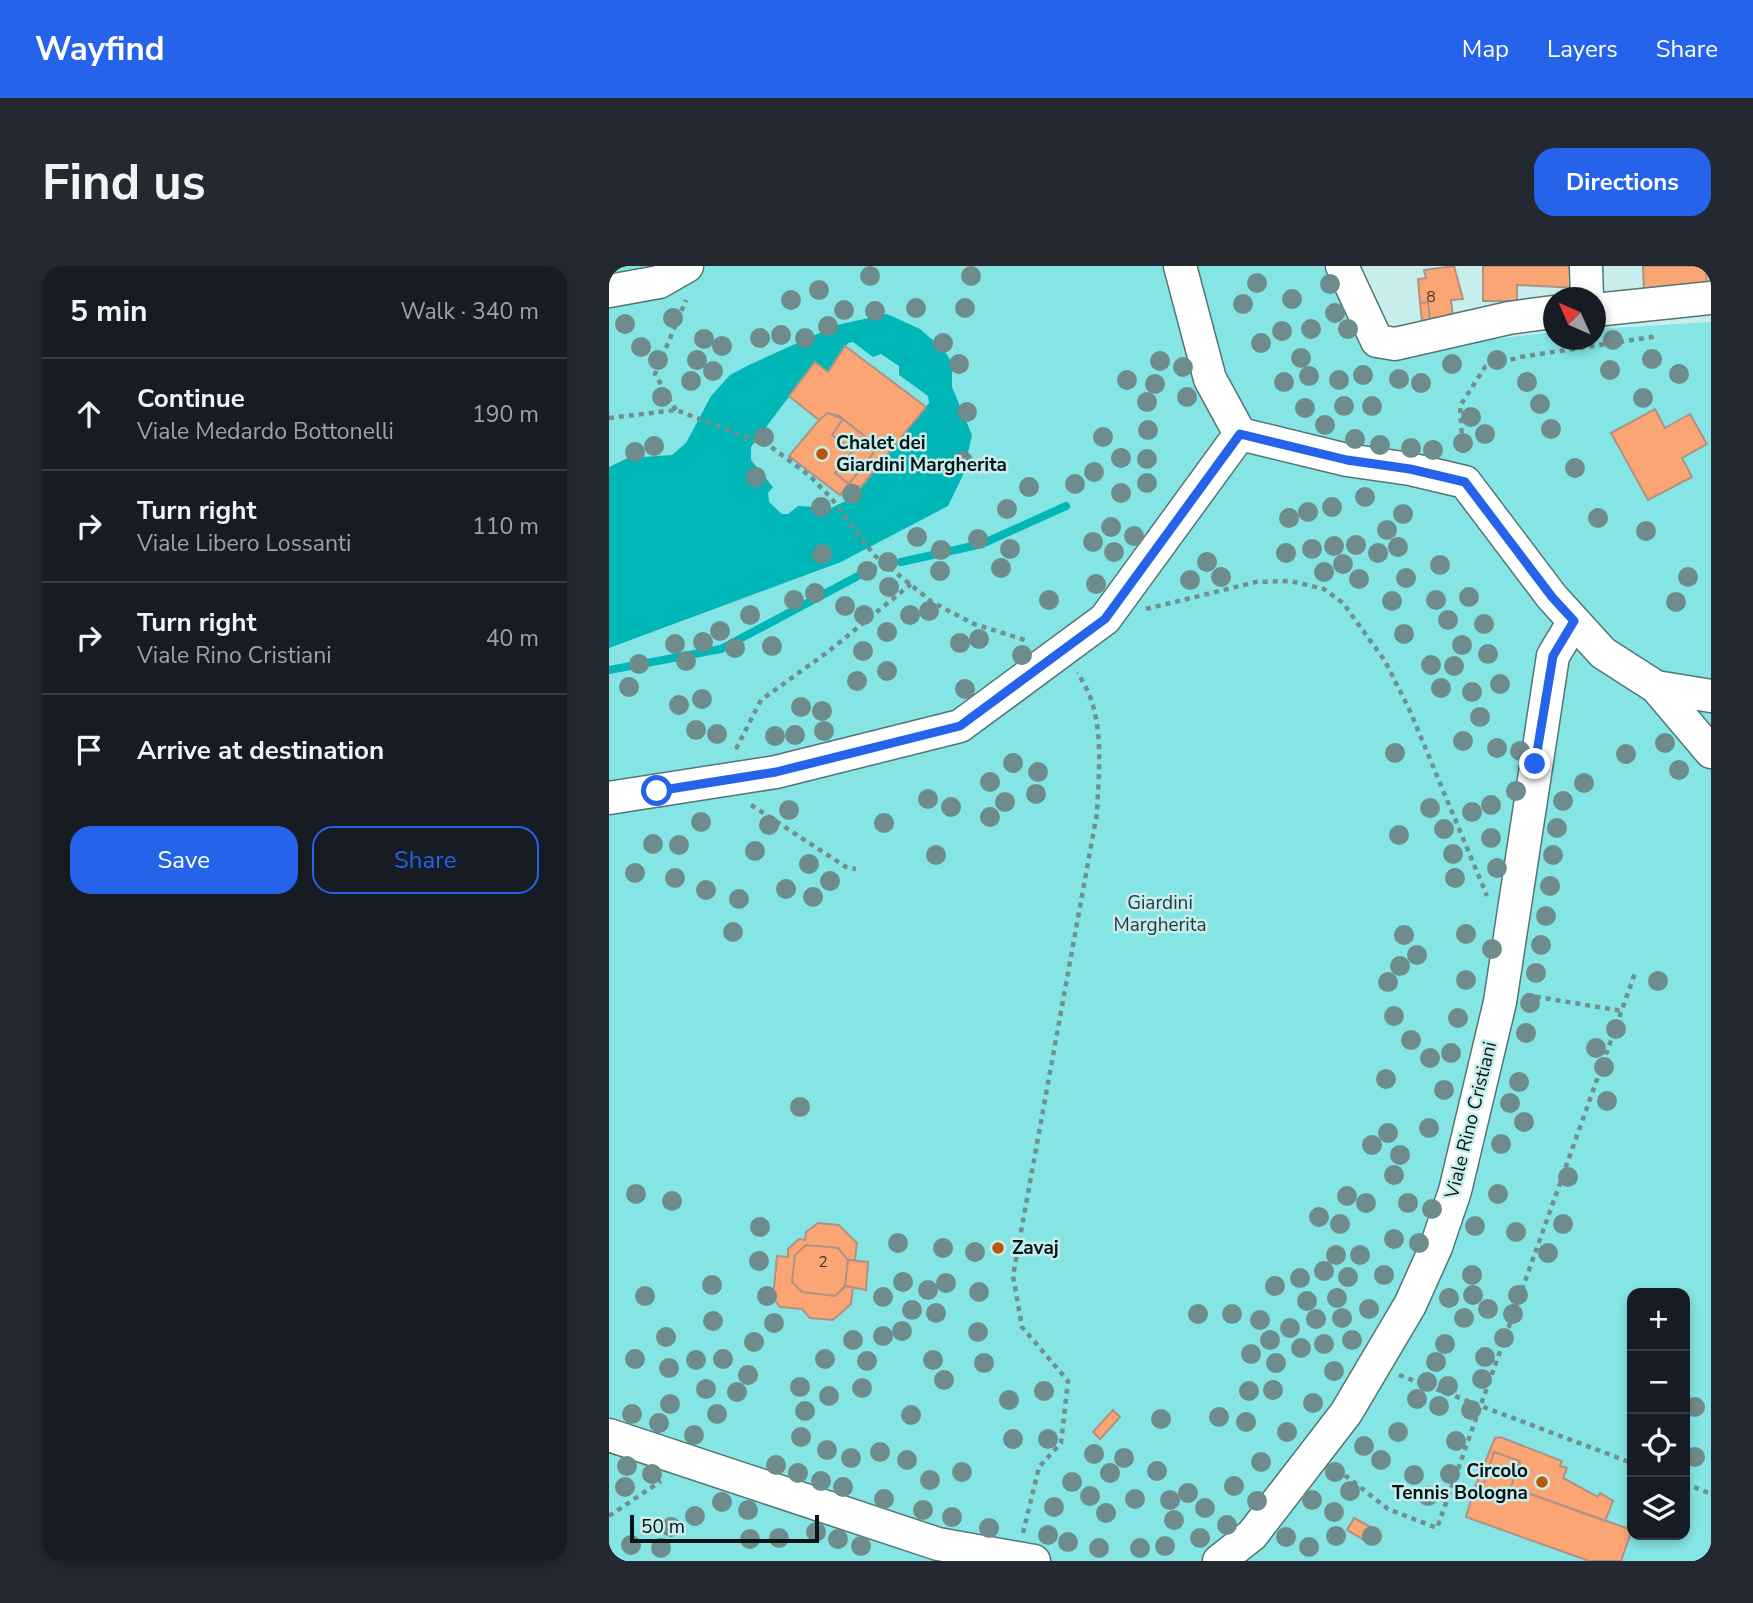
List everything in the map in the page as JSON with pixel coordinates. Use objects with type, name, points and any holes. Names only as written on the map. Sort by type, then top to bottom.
[{"type":"street","points":[[1180,266],[1209,379],[1240,434],[1347,460],[1410,469],[1465,482],[1552,597],[1603,653],[1656,687],[1711,752]]},
{"type":"street","points":[[1342,266],[1377,341],[1395,344],[1509,318],[1543,313]]},
{"type":"street","points":[[1586,266],[1587,287]]},
{"type":"street","points":[[609,291],[650,274],[689,278]]},
{"type":"street","points":[[1606,309],[1711,299]]},
{"type":"street","points":[[609,798],[731,766],[776,772],[960,726],[1105,619],[1240,434]]},
{"type":"street","name":"Viale Rino Cristiani","points":[[1221,1560],[1252,1535],[1317,1454],[1380,1358],[1431,1258],[1455,1191],[1501,991],[1553,656],[1574,621]]},
{"type":"street","points":[[1656,687],[1711,696]]},
{"type":"street","points":[[609,1435],[938,1544],[1025,1559]]},
{"type":"path","points":[[676,410],[655,374],[689,278]]},
{"type":"path","points":[[1465,482],[1460,406],[1485,367],[1520,357],[1652,337],[1665,325]]},
{"type":"path","points":[[609,418],[676,410],[771,446],[810,476],[832,499],[874,555],[932,602],[974,624],[1061,651],[1090,694],[1098,741],[1097,813],[1013,1276],[1022,1327],[1068,1381],[1061,1443],[1039,1467],[1025,1559]]},
{"type":"path","points":[[1105,619],[1256,582],[1290,581],[1324,589],[1343,603],[1385,661],[1410,710],[1508,946]]},
{"type":"path","points":[[856,869],[846,867],[745,802],[731,766],[761,700],[829,651],[911,584]]},
{"type":"path","points":[[1317,1454],[1388,1509],[1437,1528],[1635,973]]},
{"type":"path","points":[[1501,991],[1622,1011]]},
{"type":"path","points":[[1380,1358],[1482,1406],[1627,1461]]},
{"type":"path","points":[[609,1516],[689,1462]]},
{"type":"path","points":[[1690,1485],[1711,1494]]},
{"type":"green space","name":"Giardini Margherita","points":[[609,266],[1326,266],[1356,330],[1386,352],[1543,333],[1543,350],[1606,350],[1606,328],[1711,322],[1711,1561],[609,1561]]},
{"type":"shaded area","points":[[887,314],[920,329],[944,350],[952,363],[952,387],[972,435],[963,475],[948,506],[841,562],[609,648],[609,467],[628,458],[672,455],[686,443],[711,396],[730,375],[837,325]],"holes":[[[853,342],[873,357],[881,354],[899,366],[899,375],[928,396],[929,403],[854,497],[831,508],[798,506],[788,514],[782,514],[769,502],[768,493],[773,487],[751,460],[751,447],[815,362],[828,372],[848,343]]]},
{"type":"building","points":[[1454,266],[1463,299],[1451,300],[1453,317],[1430,320],[1428,302],[1420,303],[1418,279],[1426,278],[1424,270]]},
{"type":"building","points":[[1483,266],[1576,266],[1576,287],[1517,285],[1517,301],[1483,301]]},
{"type":"building","points":[[1643,266],[1706,266],[1707,285],[1663,287],[1663,291],[1644,291]]},
{"type":"building","points":[[1428,302],[1430,320],[1422,321],[1420,303]]},
{"type":"building","points":[[845,346],[926,407],[861,487],[849,484],[878,447],[839,416],[828,413],[819,420],[789,396],[815,362],[828,372]]},
{"type":"building","points":[[1655,409],[1665,428],[1690,414],[1707,444],[1682,458],[1692,477],[1648,500],[1611,433]]},
{"type":"building","points":[[828,413],[843,419],[832,435],[853,451],[835,473],[849,484],[840,495],[789,456]]},
{"type":"building","points":[[843,419],[878,447],[849,484],[835,473],[853,451],[832,435]]},
{"type":"building","points":[[818,1223],[839,1225],[857,1243],[855,1260],[848,1260],[838,1248],[806,1245],[795,1255],[792,1282],[802,1292],[835,1296],[845,1286],[853,1287],[851,1304],[833,1320],[810,1318],[802,1309],[780,1307],[773,1298],[777,1256],[788,1257],[788,1249],[799,1239],[805,1240],[806,1232]]},
{"type":"building","points":[[806,1245],[838,1248],[848,1260],[845,1287],[835,1296],[802,1292],[792,1282],[795,1255]]},
{"type":"building","points":[[848,1260],[868,1262],[866,1290],[845,1286]]},
{"type":"building","points":[[1113,1410],[1120,1417],[1100,1439],[1093,1432]]},
{"type":"building","name":"Circolo Tennis Bologna","points":[[1500,1437],[1562,1461],[1560,1466],[1567,1468],[1563,1478],[1598,1497],[1600,1493],[1613,1501],[1605,1521],[1511,1487],[1520,1461],[1494,1452],[1482,1489],[1475,1487],[1495,1438]]},
{"type":"building","points":[[1494,1452],[1520,1461],[1511,1487],[1627,1528],[1628,1540],[1621,1561],[1589,1561],[1466,1517],[1475,1487],[1482,1489]]},
{"type":"building","points":[[1354,1518],[1371,1527],[1364,1540],[1347,1530]]},
{"type":"waterway","points":[[901,562],[982,544],[1066,506]]},
{"type":"waterway","points":[[609,670],[721,649],[873,568]]},
{"type":"place","name":"Chalet dei Giardini Margherita","points":[[822,454]]},
{"type":"place","name":"Zavaj","points":[[998,1248]]},
{"type":"place","name":"Circolo Tennis Bologna","points":[[1542,1482]]},
{"type":"route","points":[[657,791],[776,772],[960,726],[1105,619],[1240,434],[1347,460],[1410,469],[1465,482],[1552,597],[1574,621],[1553,656],[1535,764]]}]
